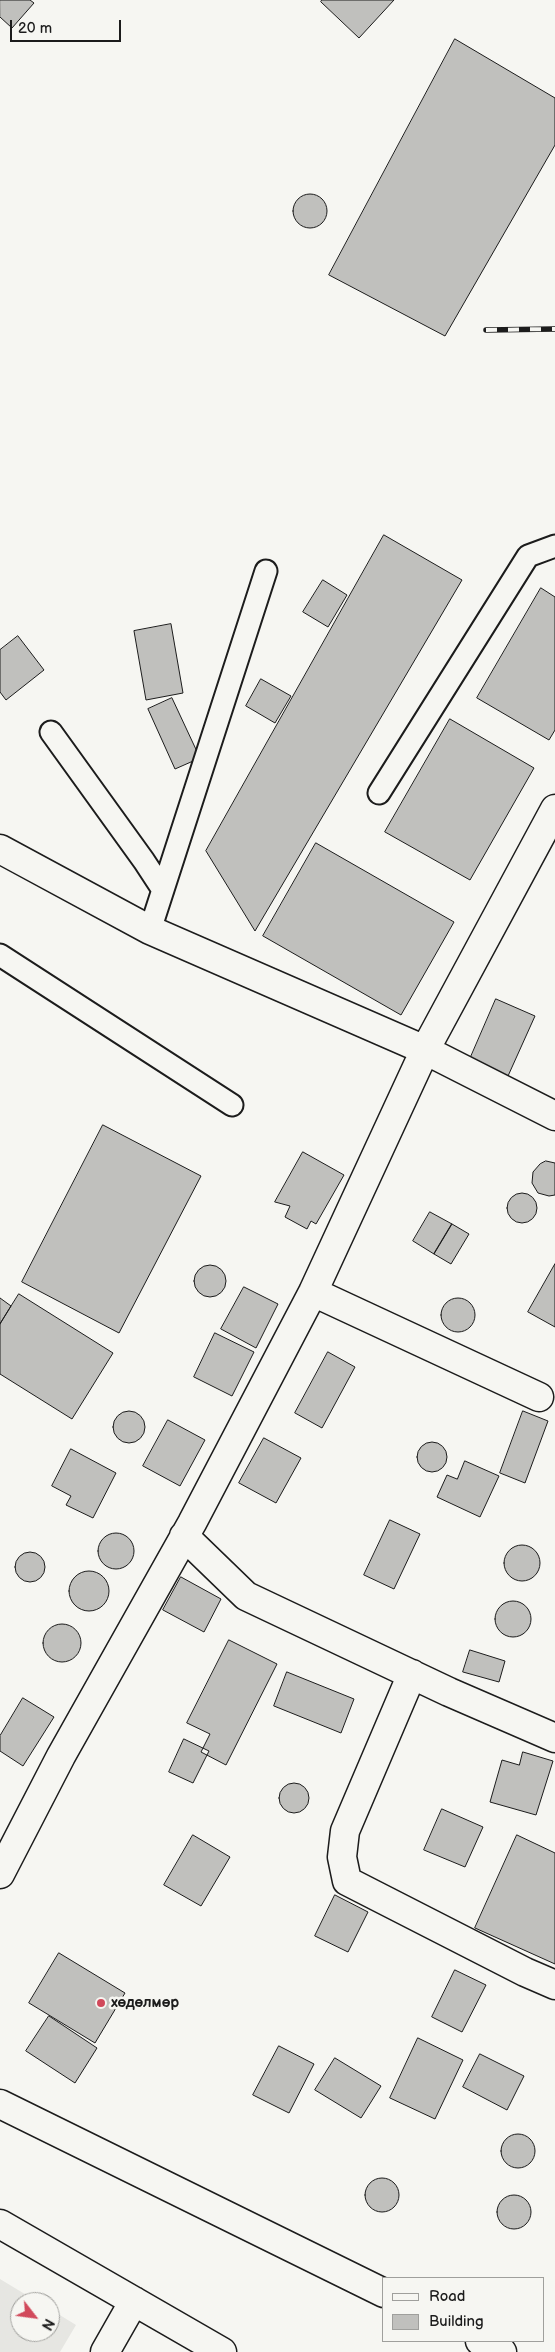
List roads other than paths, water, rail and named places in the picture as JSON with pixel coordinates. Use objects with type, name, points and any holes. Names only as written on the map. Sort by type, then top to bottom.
[{"type":"street","points":[[0,1874],[61,1756],[184,1536],[313,1292],[425,1050],[555,808]]},
{"type":"street","points":[[0,849],[150,930],[425,1050],[555,1116]]},
{"type":"street","points":[[313,1292],[539,1397]]},
{"type":"street","points":[[184,1536],[246,1596],[412,1674],[555,1738]]},
{"type":"street","points":[[412,1674],[345,1831],[342,1857],[347,1882],[525,1972],[555,1984]]},
{"type":"street","points":[[0,2104],[382,2293]]},
{"type":"street","points":[[0,2224],[222,2352]]},
{"type":"street","points":[[105,2352],[134,2301]]},
{"type":"street","points":[[482,2342],[502,2352]]},
{"type":"lane","points":[[379,793],[528,556],[555,546]]},
{"type":"lane","points":[[150,930],[266,571]]},
{"type":"lane","points":[[50,732],[163,890]]},
{"type":"lane","points":[[0,955],[232,1105]]},
{"type":"railway","points":[[486,330],[555,329]]},
{"type":"place","name":"хөдөлмөр","points":[[101,2003]]}]
